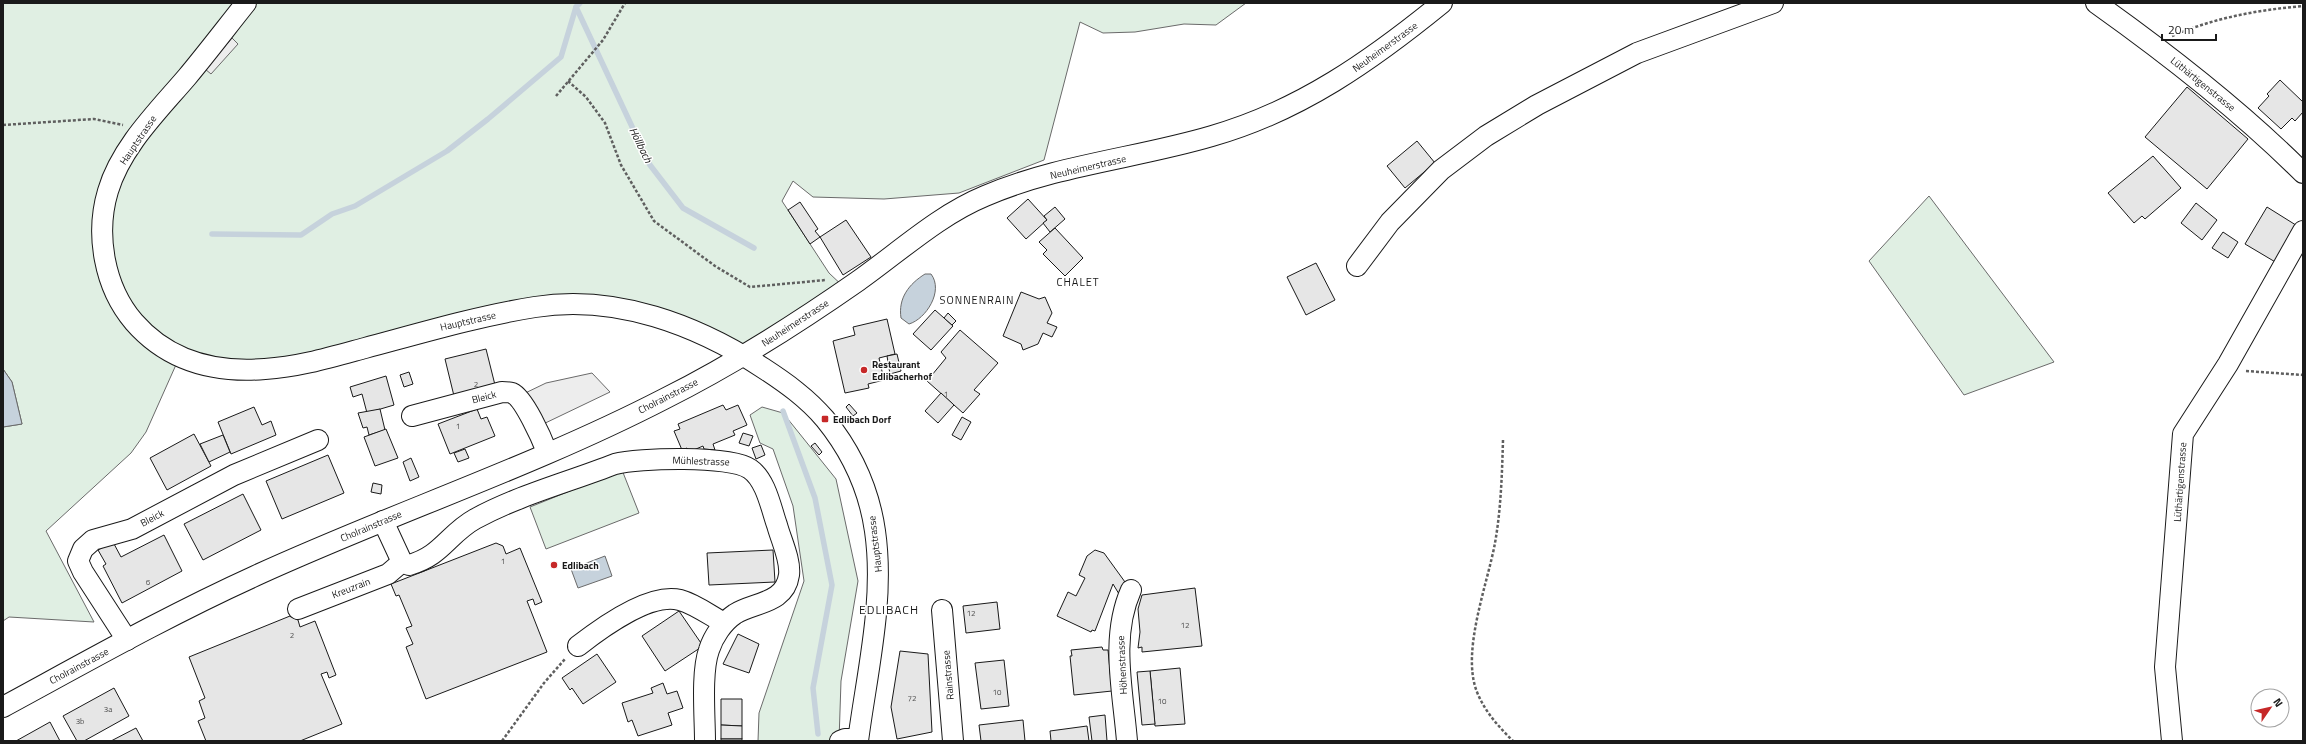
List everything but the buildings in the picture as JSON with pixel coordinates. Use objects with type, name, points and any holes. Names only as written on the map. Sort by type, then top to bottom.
[{"type":"street","name":"Hauptstrasse","points":[[246,3],[143,128],[122,160],[108,190],[104,222],[104,259],[116,295],[129,316],[143,333],[179,358],[226,370],[268,369],[307,363],[470,319],[538,306],[565,304],[628,310],[662,319],[714,338],[745,356],[791,385],[825,420],[854,463],[870,506],[875,532],[879,580],[852,740]]},
{"type":"street","name":"Neuheimerstrasse","points":[[745,356],[798,323],[945,218],[982,197],[1018,183],[1214,136],[1278,112],[1313,95],[1358,68],[1442,3]]},
{"type":"street","points":[[1357,266],[1390,222],[1436,175],[1486,136],[1537,105],[1637,53],[1773,3]]},
{"type":"street","name":"Lüthärtigenstrasse","points":[[2096,3],[2153,44],[2265,135],[2303,173]]},
{"type":"street","name":"Lüthärtigenstrasse","points":[[2172,741],[2166,667],[2184,434],[2228,364],[2303,231]]},
{"type":"street","name":"Cholrainstrasse","points":[[3,707],[127,640],[255,575],[547,452],[658,402],[745,356]]},
{"type":"street","name":"Bleick","points":[[412,416],[502,392],[511,393],[517,397],[537,427],[547,452]]},
{"type":"street","name":"Bleick","points":[[127,640],[83,572],[78,561],[83,549],[93,540],[132,529],[234,475],[318,440]]},
{"type":"street","name":"Mühlestrasse","points":[[402,562],[408,565],[434,554],[459,530],[489,512],[615,464],[636,460],[732,462],[751,469],[759,479],[769,502],[786,556],[789,575],[784,588],[775,598],[735,614],[724,623],[708,651],[705,741]]},
{"type":"street","points":[[383,520],[402,562]]},
{"type":"street","name":"Kreuzrain","points":[[298,609],[388,574],[402,562]]},
{"type":"street","name":"Höhenstrasse","points":[[1127,741],[1119,646],[1123,607],[1131,590]]},
{"type":"street","points":[[578,646],[598,630],[640,607],[659,600],[680,600],[724,623]]},
{"type":"street","name":"Rainstrasse","points":[[942,610],[953,741]]},
{"type":"path","points":[[556,96],[603,40],[625,3]]},
{"type":"path","points":[[2153,44],[2221,18],[2262,10],[2303,6]]},
{"type":"path","points":[[568,81],[586,97],[605,123],[621,165],[654,221],[715,266],[750,287],[833,279],[846,289]]},
{"type":"path","points":[[3,125],[94,119],[143,128]]},
{"type":"path","points":[[2228,364],[2246,371],[2303,375]]},
{"type":"path","points":[[1504,440],[1502,490],[1495,541],[1471,655],[1477,691],[1496,724],[1514,741]]},
{"type":"path","points":[[502,741],[544,683],[578,646]]},
{"type":"green space","points":[[3,3],[1246,3],[1216,25],[1184,24],[1135,32],[1103,33],[1080,22],[1044,160],[959,193],[884,199],[813,197],[793,181],[782,201],[829,273],[846,289],[745,356],[714,338],[565,304],[307,363],[179,358],[146,432],[131,453],[46,531],[94,622],[9,617],[3,621],[3,427],[22,424],[12,382],[3,369]]},
{"type":"green space","points":[[1929,196],[2054,362],[1964,395],[1869,261]]},
{"type":"green space","points":[[762,407],[783,413],[836,479],[858,581],[841,681],[839,741],[758,741],[759,713],[804,581],[793,506],[773,449],[760,443],[750,415]]},
{"type":"green space","points":[[622,470],[639,513],[546,549],[530,507]]},
{"type":"shaded area","points":[[232,38],[238,44],[211,74],[205,69]]},
{"type":"shaded area","points":[[925,274],[931,274],[934,281],[934,296],[927,310],[915,321],[909,324],[901,318],[901,304],[906,292],[914,282]]},
{"type":"shaded area","points":[[3,369],[12,382],[22,424],[3,427]]},
{"type":"shaded area","points":[[592,373],[610,392],[537,427],[517,397],[546,383]]},
{"type":"shaded area","points":[[605,556],[612,576],[578,588],[571,569]]},
{"type":"waterway","name":"Höllbach","points":[[580,3],[576,7],[650,165],[683,208],[754,248]]},
{"type":"waterway","points":[[212,234],[301,235],[332,214],[355,206],[447,151],[488,119],[561,57],[576,7]]},
{"type":"waterway","points":[[783,411],[815,498],[832,585],[813,688],[818,734]]},
{"type":"place","name":"Restaurant Edlibacherhof","points":[[864,370]]},
{"type":"place","name":"Edlibach Dorf","points":[[825,419]]},
{"type":"place","name":"Edlibach","points":[[554,565]]},
{"type":"district","name":"CHALET","points":[[1078,282]]},
{"type":"district","name":"SONNENRAIN","points":[[977,300]]},
{"type":"district","name":"EDLIBACH","points":[[889,609]]}]
